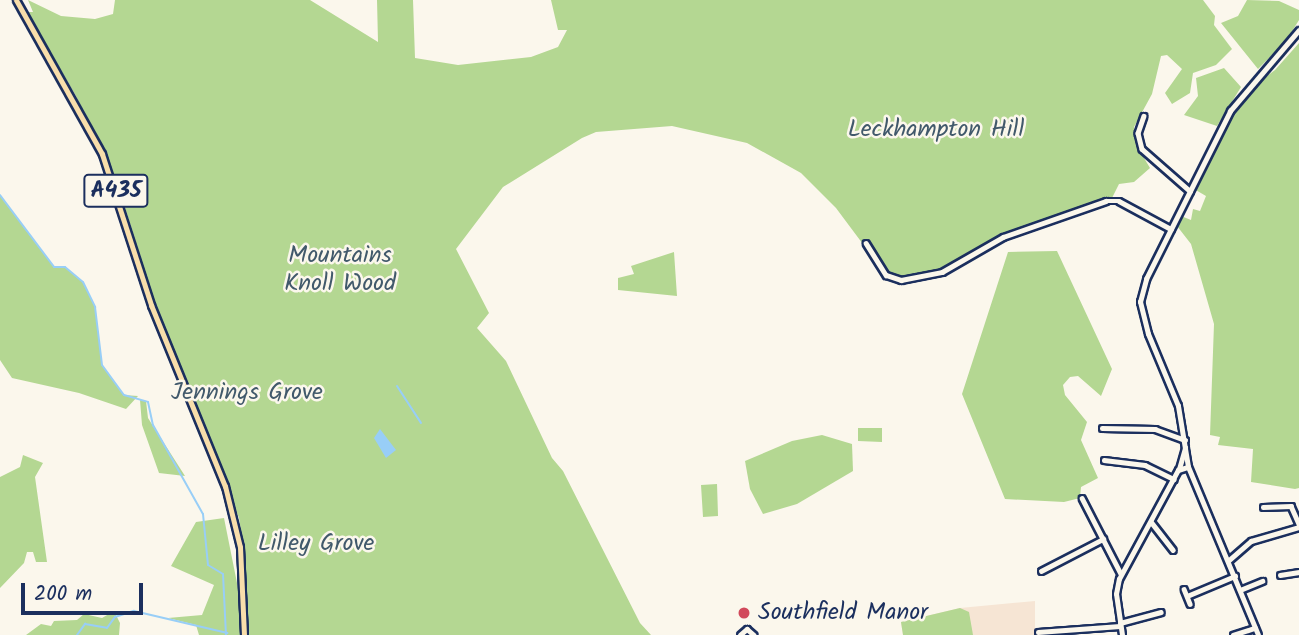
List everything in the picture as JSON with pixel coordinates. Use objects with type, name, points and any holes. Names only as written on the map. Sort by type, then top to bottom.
[{"type":"main road","name":"A435","points":[[16,0],[102,154],[151,305],[225,485],[240,547],[244,635]]},
{"type":"street","points":[[1258,635],[1188,467],[1175,394],[1140,307],[1144,283],[1238,99],[1299,30]]},
{"type":"street","points":[[1144,116],[1138,133],[1142,149],[1190,191]]},
{"type":"street","points":[[866,243],[886,275],[901,280],[942,272],[1003,237],[1106,201],[1119,201],[1171,229]]},
{"type":"street","points":[[1102,428],[1155,429],[1185,443]]},
{"type":"street","points":[[1122,635],[1116,594],[1121,575],[1174,479],[1185,443]]},
{"type":"street","points":[[1104,460],[1145,465],[1174,479]]},
{"type":"street","points":[[1178,470],[1188,467]]},
{"type":"street","points":[[1082,498],[1121,575]]},
{"type":"street","points":[[1227,561],[1251,541],[1299,526],[1295,509],[1263,507]]},
{"type":"street","points":[[1152,523],[1173,550]]},
{"type":"street","points":[[1041,571],[1103,540]]},
{"type":"street","points":[[1280,575],[1299,572]]},
{"type":"street","points":[[1187,596],[1234,576]]},
{"type":"street","points":[[1240,590],[1262,582]]},
{"type":"street","points":[[1184,589],[1190,604]]},
{"type":"street","points":[[1038,632],[1120,624],[1161,612]]},
{"type":"street","points":[[1233,635],[1255,628]]},
{"type":"street","points":[[740,635],[749,629],[754,635]]},
{"type":"shaded area","points":[[1035,601],[1035,635],[903,635],[901,622],[960,608]]},
{"type":"green space","points":[[28,0],[61,16],[95,19],[113,14],[115,0],[310,0],[378,42],[377,0],[413,0],[415,58],[458,65],[531,57],[558,47],[567,30],[558,30],[551,0],[1203,0],[1215,16],[1214,25],[1232,49],[1216,65],[1193,73],[1190,93],[1172,104],[1165,93],[1182,69],[1167,55],[1161,56],[1152,94],[1134,127],[1138,148],[1150,168],[1134,182],[1119,184],[1110,202],[1012,234],[942,272],[898,280],[886,275],[836,208],[801,173],[747,143],[672,126],[596,132],[582,138],[503,187],[456,249],[489,313],[477,328],[506,361],[552,458],[563,471],[640,623],[651,635],[244,635],[246,563],[239,518],[159,316],[116,179],[76,96],[27,12],[33,12]]},
{"type":"green space","points":[[1247,0],[1279,1],[1299,10],[1299,20],[1286,41],[1258,69],[1221,23],[1238,16]]},
{"type":"green space","points":[[1299,43],[1299,488],[1295,489],[1251,482],[1253,449],[1218,445],[1220,437],[1210,435],[1214,324],[1191,244],[1177,226],[1181,216],[1191,220],[1193,209],[1200,211],[1206,196],[1194,189],[1238,98],[1275,70]]},
{"type":"green space","points":[[1224,68],[1241,87],[1217,126],[1184,115],[1198,96],[1196,78]]},
{"type":"green space","points":[[0,195],[54,267],[65,267],[83,282],[95,307],[102,365],[124,395],[138,396],[126,409],[79,393],[12,378],[0,360]]},
{"type":"green space","points":[[1057,251],[1112,369],[1101,396],[1078,376],[1070,377],[1063,385],[1065,395],[1087,422],[1081,440],[1098,478],[1081,487],[1080,498],[1064,502],[1005,499],[962,394],[1008,252]]},
{"type":"green space","points":[[674,252],[677,296],[618,290],[618,278],[634,274],[631,266]]},
{"type":"green space","points":[[140,400],[146,401],[148,418],[185,476],[159,473],[142,425]]},
{"type":"green space","points":[[858,428],[882,428],[882,442],[858,441]]},
{"type":"green space","points":[[822,435],[852,444],[853,471],[797,504],[763,514],[750,489],[745,461],[792,441]]},
{"type":"green space","points":[[23,455],[43,463],[35,477],[47,562],[36,562],[33,552],[27,552],[24,563],[0,588],[0,477],[20,467]]},
{"type":"green space","points":[[717,484],[718,516],[703,517],[701,485]]},
{"type":"green space","points":[[224,518],[241,603],[240,635],[199,635],[196,625],[168,618],[202,615],[214,585],[171,566],[196,522]]},
{"type":"green space","points":[[960,608],[969,612],[973,635],[903,635],[901,622]]},
{"type":"green space","points":[[114,611],[120,623],[119,635],[26,635],[41,624],[51,626],[54,621],[77,620],[84,614],[102,618]]},
{"type":"water","points":[[380,429],[396,450],[386,458],[374,438]]},
{"type":"waterway","points":[[0,195],[54,267],[65,267],[83,282],[95,307],[102,365],[124,395],[148,402],[153,425],[203,514],[208,565],[223,574],[226,635]]},
{"type":"waterway","points":[[397,386],[421,423]]},
{"type":"waterway","points":[[77,635],[85,624],[107,628],[115,617],[134,611],[227,633]]},
{"type":"place","name":"Southfield Manor","points":[[744,613]]},
{"type":"park label","name":"Leckhampton Hill","points":[[936,130]]},
{"type":"park label","name":"Mountains Knoll Wood","points":[[340,270]]},
{"type":"park label","name":"Jennings Grove","points":[[247,393]]},
{"type":"park label","name":"Lilley Grove","points":[[316,544]]}]
